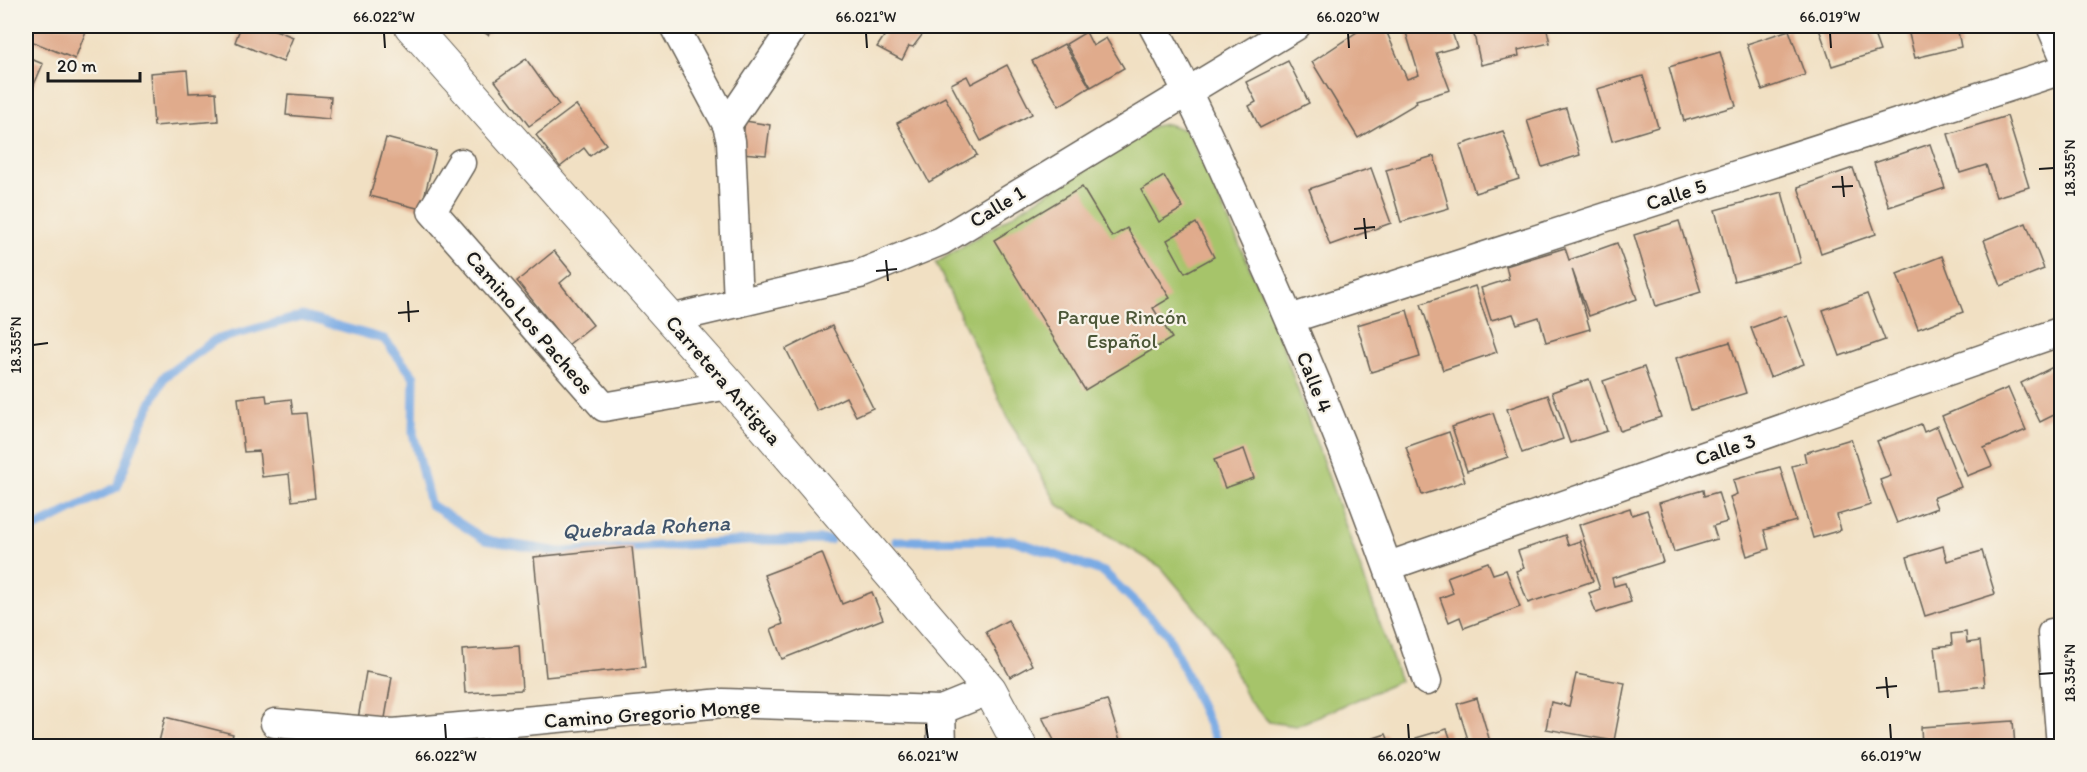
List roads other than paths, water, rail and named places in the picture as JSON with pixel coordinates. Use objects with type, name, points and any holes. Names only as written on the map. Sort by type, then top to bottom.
[{"type":"street","name":"Carretera Antigua","points":[[411,26],[729,385],[990,690],[1020,747]]},
{"type":"street","points":[[675,26],[727,125],[731,141],[738,303]]},
{"type":"street","points":[[727,125],[794,26]]},
{"type":"street","name":"Calle 4","points":[[1153,26],[1187,89],[1290,319],[1389,566],[1426,681]]},
{"type":"street","name":"Calle 1","points":[[670,319],[860,274],[941,241],[1187,89],[1296,26]]},
{"type":"street","points":[[2051,26],[2061,52]]},
{"type":"street","name":"Calle 5","points":[[1290,319],[2061,70]]},
{"type":"street","name":"Camino Los Pacheos","points":[[461,163],[432,211],[604,407],[729,385]]},
{"type":"street","name":"Calle 3","points":[[1389,566],[2061,332]]},
{"type":"street","points":[[2052,633],[2061,747]]},
{"type":"street","name":"Camino Gregorio Monge","points":[[275,723],[393,733],[723,703],[940,710],[990,690]]},
{"type":"street","points":[[940,710],[942,747]]},
{"type":"waterway","name":"Quebrada Rohena","points":[[26,532],[117,487],[141,424],[164,377],[215,340],[302,316],[384,339],[414,377],[413,433],[430,504],[485,540],[560,552],[765,540],[830,540]]},
{"type":"waterway","name":"Quebrada Rohena","points":[[896,541],[1013,540],[1104,572],[1167,633],[1219,746]]},
{"type":"park label","name":"Parque Rincón Español","points":[[1122,328]]}]
